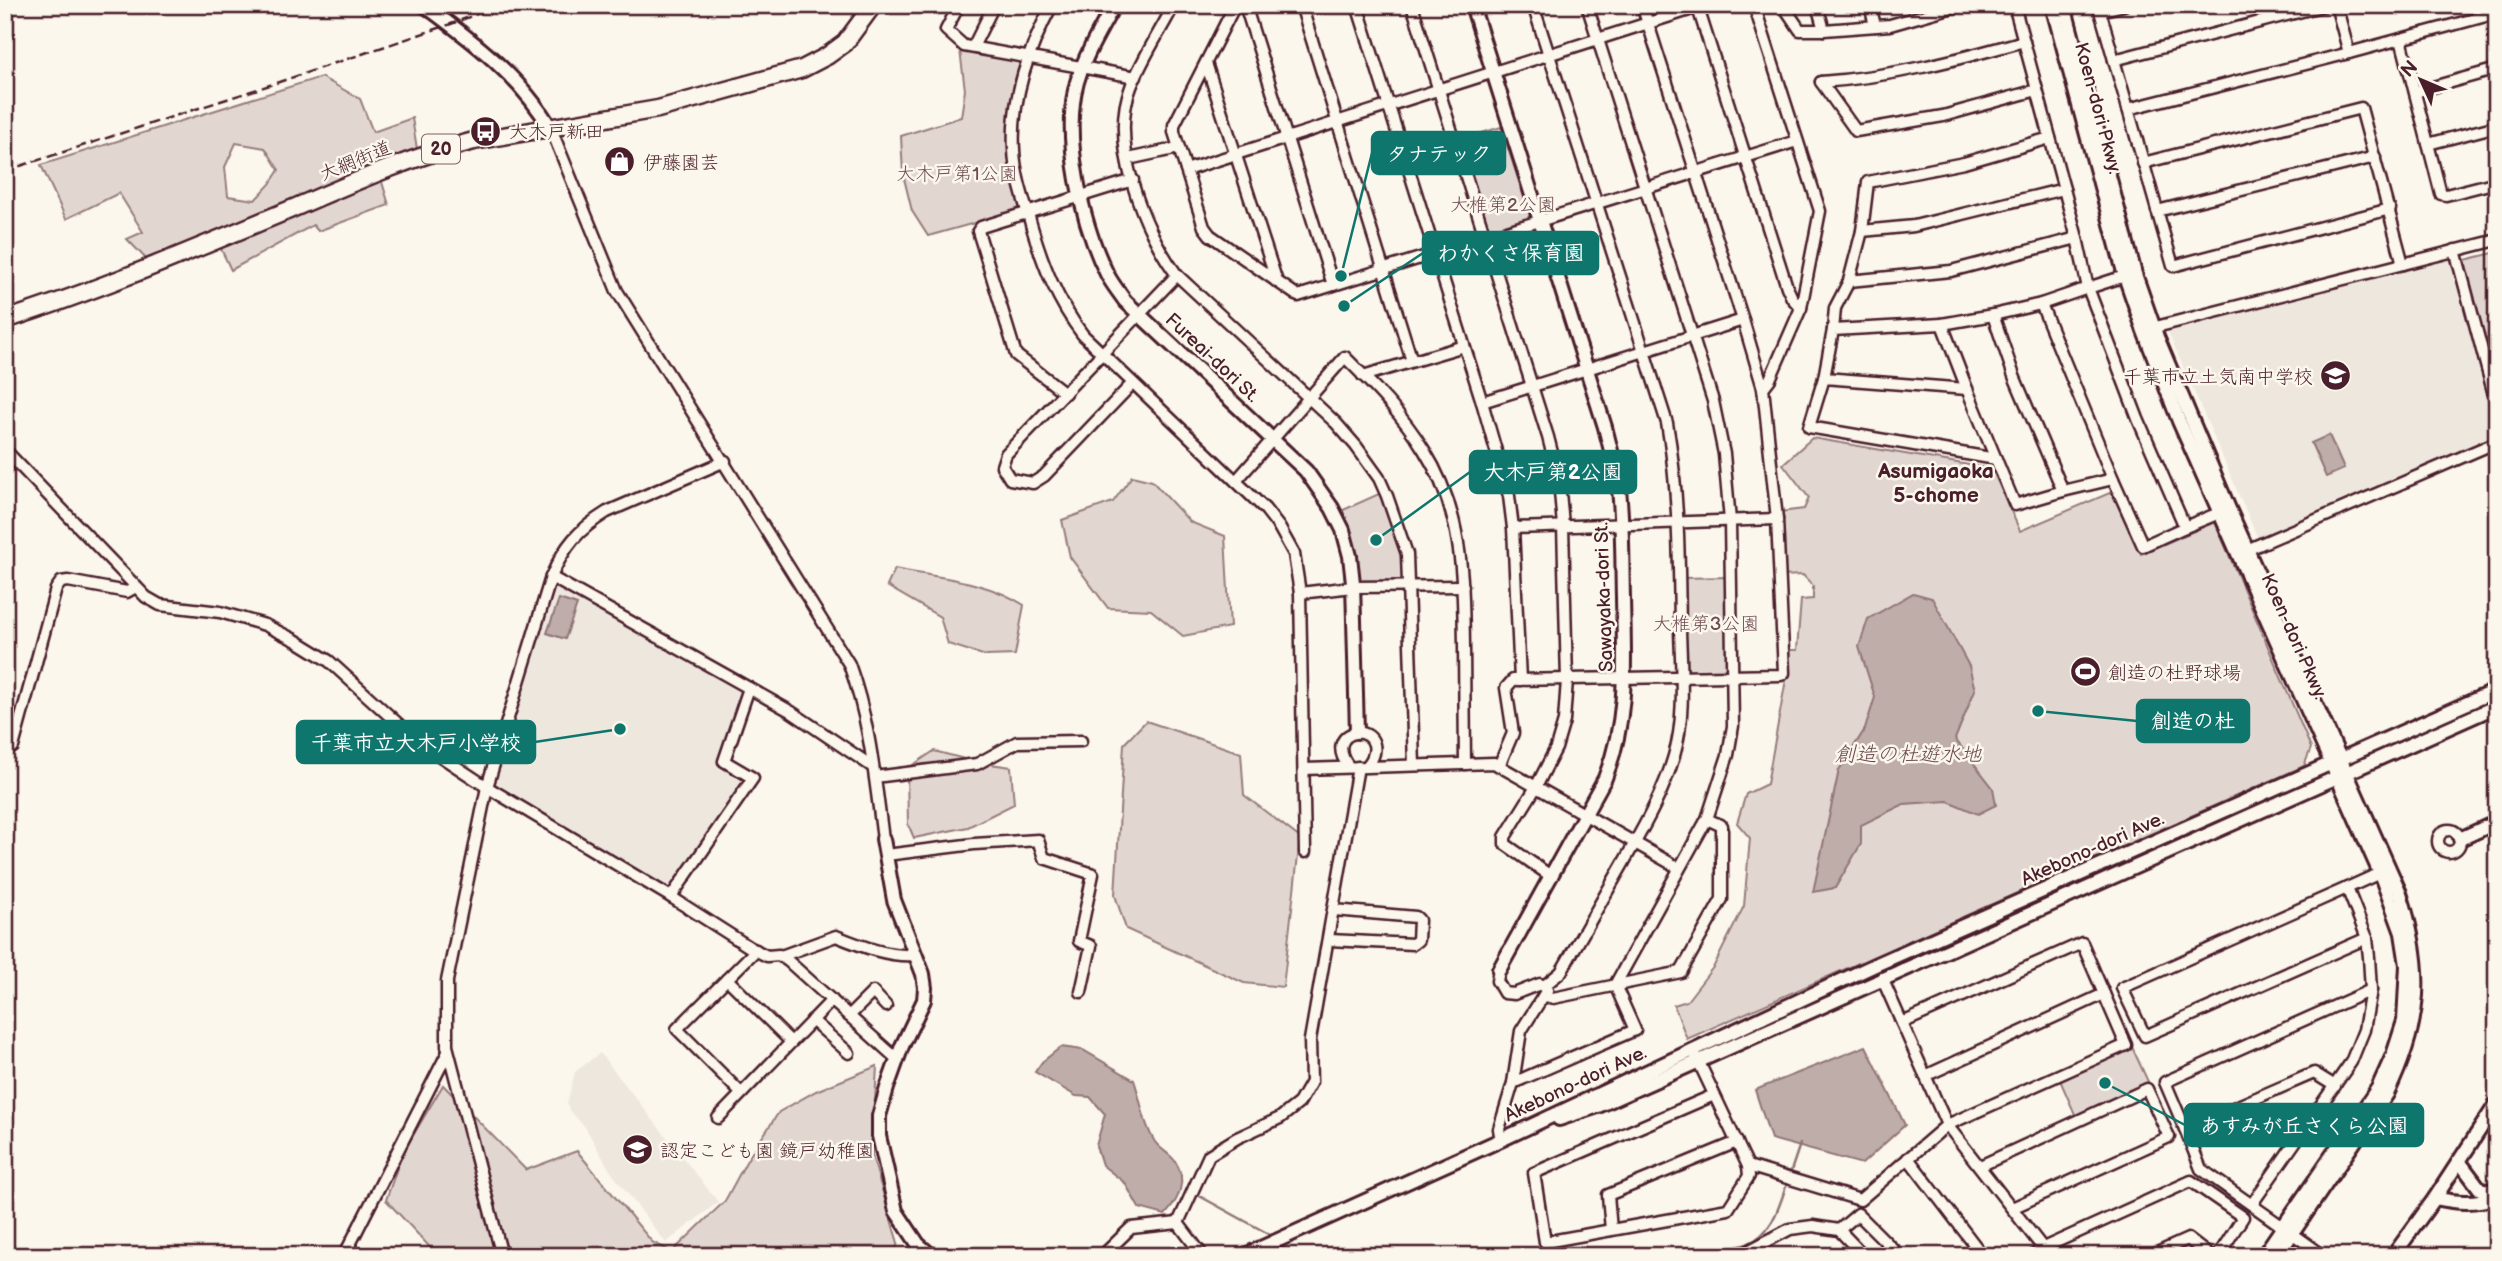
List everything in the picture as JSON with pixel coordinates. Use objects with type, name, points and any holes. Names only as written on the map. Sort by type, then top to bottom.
[{"type":"main road","name":"大網街道","points":[[5,320],[118,280],[421,156],[474,141],[658,109],[802,69],[845,43],[873,5]]},
{"type":"street","points":[[424,5],[468,37],[497,63],[538,107],[551,129],[617,290],[849,664],[859,693],[894,900],[923,974],[924,1000],[897,1059],[879,1116],[879,1136],[896,1211],[918,1244],[932,1256]]},
{"type":"street","points":[[959,5],[946,30],[964,46],[1136,77]]},
{"type":"street","points":[[973,47],[994,5]]},
{"type":"street","points":[[1052,5],[1028,57],[1017,112],[1014,150],[1041,260],[1066,313],[1101,354],[1265,509],[1294,554],[1300,593],[1305,852]]},
{"type":"street","name":"Fureai-dori St.","points":[[1114,5],[1083,67],[1070,113],[1071,144],[1090,231],[1104,269],[1125,301],[1306,471],[1332,508],[1343,530],[1350,556],[1357,732]]},
{"type":"street","points":[[1174,5],[1130,88],[1124,112],[1123,137],[1133,180],[1151,234],[1161,254],[1177,275],[1336,422],[1379,478],[1399,524],[1407,554],[1415,765]]},
{"type":"street","points":[[1235,5],[1174,125],[1204,227],[1210,235],[1297,296],[1797,141]]},
{"type":"street","points":[[1245,5],[1333,285]]},
{"type":"street","points":[[1301,5],[1412,361]]},
{"type":"street","points":[[1357,5],[1509,496],[1520,680]]},
{"type":"street","points":[[1412,5],[1559,480],[1563,526],[1567,680],[1564,721],[1556,748],[1505,837],[1505,844],[1552,877]]},
{"type":"street","name":"Sawayaka-dori St.","points":[[1472,5],[1613,457],[1621,524],[1625,680],[1616,750],[1585,816],[1499,970]]},
{"type":"street","points":[[1503,1139],[1499,1129],[1513,1083],[1521,1031],[1544,991],[1561,972],[1664,786],[1675,754],[1680,724],[1678,523],[1667,423],[1642,352],[1533,5]]},
{"type":"street","points":[[1587,5],[1713,401],[1724,454],[1730,521],[1733,726],[1728,755],[1707,819],[1615,985]]},
{"type":"street","points":[[1499,766],[1513,733],[1506,688],[1513,680],[1781,676],[1784,673],[1777,519],[1763,388],[1642,5]]},
{"type":"street","points":[[1754,5],[1819,211],[1801,308],[1770,379],[1763,388]]},
{"type":"street","points":[[1783,5],[1800,30],[1890,25],[1960,5]]},
{"type":"street","points":[[1817,5],[1824,30]]},
{"type":"street","points":[[1870,5],[1875,26]]},
{"type":"street","points":[[2014,5],[2088,288],[2138,419],[2185,527]]},
{"type":"street","name":"Koen-dori Pkwy.","points":[[2052,5],[2125,276],[2149,329]]},
{"type":"street","name":"Koen-dori Pkwy.","points":[[2064,5],[2149,329],[2179,421],[2243,552],[2336,761],[2402,933],[2406,965],[2404,1021],[2393,1055],[2378,1088],[2288,1229],[2277,1256]]},
{"type":"street","points":[[2124,5],[2101,11],[2173,266],[2390,209]]},
{"type":"street","points":[[2114,60],[2325,5]]},
{"type":"street","points":[[2336,5],[2349,53]]},
{"type":"street","points":[[1186,170],[1700,6],[1787,287],[1801,308]]},
{"type":"street","points":[[2128,109],[2497,13]]},
{"type":"street","points":[[2401,39],[2441,194],[2497,182]]},
{"type":"street","points":[[2024,41],[1926,68],[1856,80],[1821,82],[1856,131],[1943,116],[2037,90]]},
{"type":"street","points":[[1206,63],[1277,283]]},
{"type":"street","points":[[2414,92],[2497,69]]},
{"type":"street","points":[[2143,163],[2361,108],[2403,264]]},
{"type":"street","points":[[2428,144],[2497,126]]},
{"type":"street","points":[[1996,459],[1809,427],[1824,378],[1835,308],[1849,281],[1862,231],[1868,182],[1964,163],[2050,138]]},
{"type":"street","points":[[1128,159],[1179,148]]},
{"type":"street","points":[[2157,211],[2375,157]]},
{"type":"street","points":[[1065,393],[1016,355],[978,230],[1028,211],[1133,180]]},
{"type":"street","points":[[1862,231],[1914,226],[2064,189]]},
{"type":"street","points":[[1849,281],[1951,271],[2077,238]]},
{"type":"street","points":[[2149,329],[2497,240]]},
{"type":"street","points":[[2455,250],[2497,406]]},
{"type":"street","points":[[1132,384],[1044,477],[1033,482],[1010,479],[1002,466],[1006,454],[1177,275]]},
{"type":"street","points":[[1833,330],[1942,324],[1993,315],[2041,304],[2125,276]]},
{"type":"street","points":[[2041,304],[2143,546],[2224,511]]},
{"type":"street","points":[[1993,315],[2014,376],[2063,491]]},
{"type":"street","points":[[1482,402],[1743,320]]},
{"type":"street","points":[[1942,324],[2015,505],[2113,479]]},
{"type":"street","points":[[1363,376],[1464,346]]},
{"type":"street","points":[[1236,481],[1345,357],[1405,420],[1431,462],[1453,517],[1460,548],[1463,586],[1465,764]]},
{"type":"street","points":[[1824,378],[1967,390]]},
{"type":"street","points":[[2243,552],[2497,442]]},
{"type":"street","points":[[5,450],[146,597],[160,605],[220,612],[265,625],[295,640],[329,661],[416,740],[487,787],[756,950],[767,956],[780,956],[836,936],[862,947],[900,956],[915,955]]},
{"type":"street","points":[[502,1256],[448,1052],[446,981],[487,787],[551,577],[561,554],[590,522],[607,512],[724,461]]},
{"type":"street","points":[[1513,528],[1777,519]]},
{"type":"street","points":[[551,577],[790,711],[874,772],[976,764],[1017,742],[1081,741]]},
{"type":"street","points":[[13,747],[56,589],[61,582],[127,592],[136,587]]},
{"type":"street","points":[[1300,593],[1353,587],[1463,586]]},
{"type":"street","points":[[671,897],[752,778],[724,761],[749,688]]},
{"type":"street","name":"Akebono-dori Ave.","points":[[1243,1256],[1503,1139],[1598,1105],[1695,1055],[1987,915],[2497,690]]},
{"type":"street","name":"Akebono-dori Ave.","points":[[1695,1055],[1882,978],[2497,706]]},
{"type":"street","points":[[1178,1223],[1209,1155],[1237,1138],[1280,1118],[1299,1102],[1311,1082],[1310,1040],[1358,767],[1376,752],[1370,737],[1357,732],[1344,738],[1340,755],[1358,767]]},
{"type":"street","points":[[1304,769],[1494,763],[1679,868]]},
{"type":"street","name":"Koen-dori Pkwy.","points":[[2263,1256],[2288,1229],[2387,1094],[2410,1037],[2415,1012],[2416,952],[2410,924],[2400,893],[2342,775]]},
{"type":"street","points":[[1499,970],[1497,981],[1504,993],[1514,994],[1540,984],[1553,998],[1681,972],[1722,899],[1721,826],[1707,819]]},
{"type":"street","points":[[2460,839],[2497,822]]},
{"type":"street","points":[[886,855],[974,844],[1038,840],[1044,858],[1093,874],[1079,941],[1091,946],[1081,992]]},
{"type":"street","points":[[2367,938],[2145,1035],[2122,988],[2380,873]]},
{"type":"street","points":[[2252,1204],[2351,1062],[2364,1030],[2371,990],[2367,938],[2347,888]]},
{"type":"street","points":[[1329,940],[1413,944],[1418,940],[1419,920],[1416,917],[1334,910]]},
{"type":"street","points":[[1748,1166],[1860,1200],[1947,1125],[2126,1045],[2082,943],[1902,1023]]},
{"type":"street","points":[[741,1093],[677,1029],[756,950]]},
{"type":"street","points":[[780,956],[897,1059]]},
{"type":"street","points":[[1882,978],[1947,1125],[2046,1252]]},
{"type":"street","points":[[727,979],[791,1042]]},
{"type":"street","points":[[1513,1083],[1635,1030],[1615,985]]},
{"type":"street","points":[[2324,1256],[2201,1169],[2165,1082],[2371,990]]},
{"type":"street","points":[[849,1016],[873,992],[886,1006]]},
{"type":"street","points":[[1925,1076],[2104,994]]},
{"type":"street","points":[[718,1118],[832,1000]]},
{"type":"street","points":[[812,1020],[849,1053]]},
{"type":"street","points":[[344,1256],[448,1052]]},
{"type":"street","points":[[1695,1055],[1748,1166],[1749,1176],[1728,1209],[1545,1242],[1534,1173],[1714,1095]]},
{"type":"street","points":[[2185,1129],[2314,1073],[2335,1086]]},
{"type":"street","points":[[1980,1166],[2147,1088],[2169,1137],[2012,1208]]},
{"type":"street","points":[[2393,1256],[2435,1198],[2497,1103]]},
{"type":"street","points":[[1611,1230],[1608,1195],[1737,1142]]},
{"type":"street","points":[[1908,1158],[1983,1256]]},
{"type":"street","points":[[2459,1161],[2480,1189],[2497,1195]]},
{"type":"street","points":[[2034,1256],[2191,1181],[2243,1217],[2218,1256]]},
{"type":"street","points":[[2435,1198],[2456,1203],[2478,1203],[2497,1195]]},
{"type":"street","points":[[1839,1230],[1858,1214],[1900,1256]]},
{"type":"street","points":[[1102,1256],[1131,1228],[1178,1223]]},
{"type":"street","points":[[1178,1223],[1203,1256]]},
{"type":"street","points":[[1740,1256],[1790,1229],[1813,1226],[1839,1230],[1864,1256]]},
{"type":"street","points":[[2150,1256],[2188,1239],[2210,1256]]},
{"type":"shaded area","name":"千葉市立土気南中学校","points":[[2450,257],[2454,259],[2497,420],[2497,435],[2259,541],[2168,332]]},
{"type":"shaded area","points":[[559,586],[738,686],[743,694],[717,763],[743,777],[743,784],[670,885],[663,887],[498,789],[495,782],[553,589]]},
{"type":"shaded area","name":"認定こども園 鏡戸幼稚園","points":[[600,1053],[718,1202],[666,1243],[611,1172],[585,1127],[569,1110],[567,1104],[575,1072]]},
{"type":"green space","name":"大木戸第1公園","points":[[960,50],[1019,62],[1022,65],[1011,161],[1021,207],[1018,211],[928,236],[912,211],[903,174],[901,136],[961,117],[965,90]]},
{"type":"green space","points":[[321,77],[360,99],[373,132],[412,118],[417,149],[378,169],[389,205],[318,231],[313,225],[231,270],[213,232],[148,261],[127,239],[143,232],[119,193],[66,219],[41,165]],"holes":[[[236,143],[265,148],[279,170],[270,184],[255,200],[228,196],[225,167]]]},
{"type":"green space","name":"大椎第2公園","points":[[1501,127],[1530,215],[1525,221],[1492,231],[1488,230],[1459,140]]},
{"type":"green space","points":[[2497,252],[2497,337],[2485,340],[2465,260]]},
{"type":"green space","points":[[1812,438],[1992,469],[2020,531],[2112,492],[2141,554],[2215,522],[2311,748],[2304,766],[1687,1039],[1674,1005],[1687,1001],[1714,966],[1744,906],[1750,838],[1737,823],[1746,794],[1767,784],[1787,674],[1786,650],[1797,650],[1801,600],[1813,599],[1813,586],[1803,575],[1782,576],[1780,512],[1804,509],[1809,498],[1783,464]]},
{"type":"green space","points":[[1132,476],[1152,481],[1190,522],[1225,536],[1230,627],[1183,636],[1151,610],[1108,608],[1070,557],[1062,520],[1113,502]]},
{"type":"green space","points":[[1381,493],[1398,535],[1404,581],[1400,584],[1362,585],[1358,582],[1354,545],[1341,511]]},
{"type":"green space","points":[[895,569],[978,585],[1024,605],[1015,655],[986,656],[948,644],[940,617],[887,586]]},
{"type":"green space","name":"大椎第3公園","points":[[1728,577],[1730,668],[1724,674],[1689,675],[1684,671],[1682,578]]},
{"type":"green space","points":[[1146,721],[1241,753],[1244,795],[1300,838],[1283,987],[1244,983],[1126,929],[1115,895],[1124,744]]},
{"type":"green space","points":[[934,751],[976,762],[1011,767],[1014,804],[968,827],[914,838],[908,824],[907,769]]},
{"type":"green space","points":[[2132,1047],[2150,1086],[2077,1119],[2060,1080]]},
{"type":"green space","points":[[877,1066],[872,1156],[898,1243],[893,1256],[438,1256],[386,1200],[402,1154],[443,1085],[526,1170],[577,1151],[652,1242],[672,1252],[725,1201],[747,1160],[779,1112],[816,1091]]},
{"type":"water","points":[[2329,435],[2344,469],[2326,477],[2311,443]]},
{"type":"water","name":"創造の杜遊水地","points":[[1913,593],[1932,598],[1969,666],[1975,690],[1955,739],[1993,788],[1996,805],[1978,814],[1948,801],[1904,804],[1861,825],[1861,844],[1835,888],[1813,892],[1839,770],[1865,729],[1875,697],[1859,647],[1868,619]]},
{"type":"water","points":[[559,599],[577,605],[565,639],[547,633]]},
{"type":"water","points":[[1866,1046],[1905,1125],[1862,1164],[1771,1139],[1755,1090]]},
{"type":"water","points":[[1061,1047],[1083,1050],[1134,1080],[1151,1135],[1157,1145],[1175,1161],[1181,1175],[1178,1196],[1165,1215],[1139,1208],[1125,1183],[1102,1165],[1096,1146],[1105,1114],[1090,1097],[1076,1096],[1035,1072],[1042,1062]]},
{"type":"waterway","points":[[1790,1174],[1800,1144]]},
{"type":"waterway","points":[[1698,1256],[1747,1244],[1756,1239],[1774,1217],[1788,1180]]},
{"type":"waterway","points":[[1194,1193],[1273,1238]]},
{"type":"waterway","points":[[1280,1245],[1291,1256]]},
{"type":"railway","points":[[5,171],[270,85],[500,5]]},
{"type":"place","name":"大木戸新田","points":[[486,131]]},
{"type":"place","name":"伊藤園芸","points":[[620,162]]},
{"type":"place","name":"タナテック","points":[[1341,276]]},
{"type":"place","name":"わかくさ保育園","points":[[1344,306]]},
{"type":"place","name":"千葉市立土気南中学校","points":[[2336,376]]},
{"type":"place","name":"大木戸第2公園","points":[[1376,540]]},
{"type":"place","name":"創造の杜野球場","points":[[2085,672]]},
{"type":"place","name":"創造の杜","points":[[2038,711]]},
{"type":"place","name":"千葉市立大木戸小学校","points":[[620,729]]},
{"type":"place","name":"あすみが丘さくら公園","points":[[2105,1083]]},
{"type":"place","name":"認定こども園 鏡戸幼稚園","points":[[637,1150]]},
{"type":"district","name":"Asumigaoka 5-chome","points":[[1936,483]]}]
